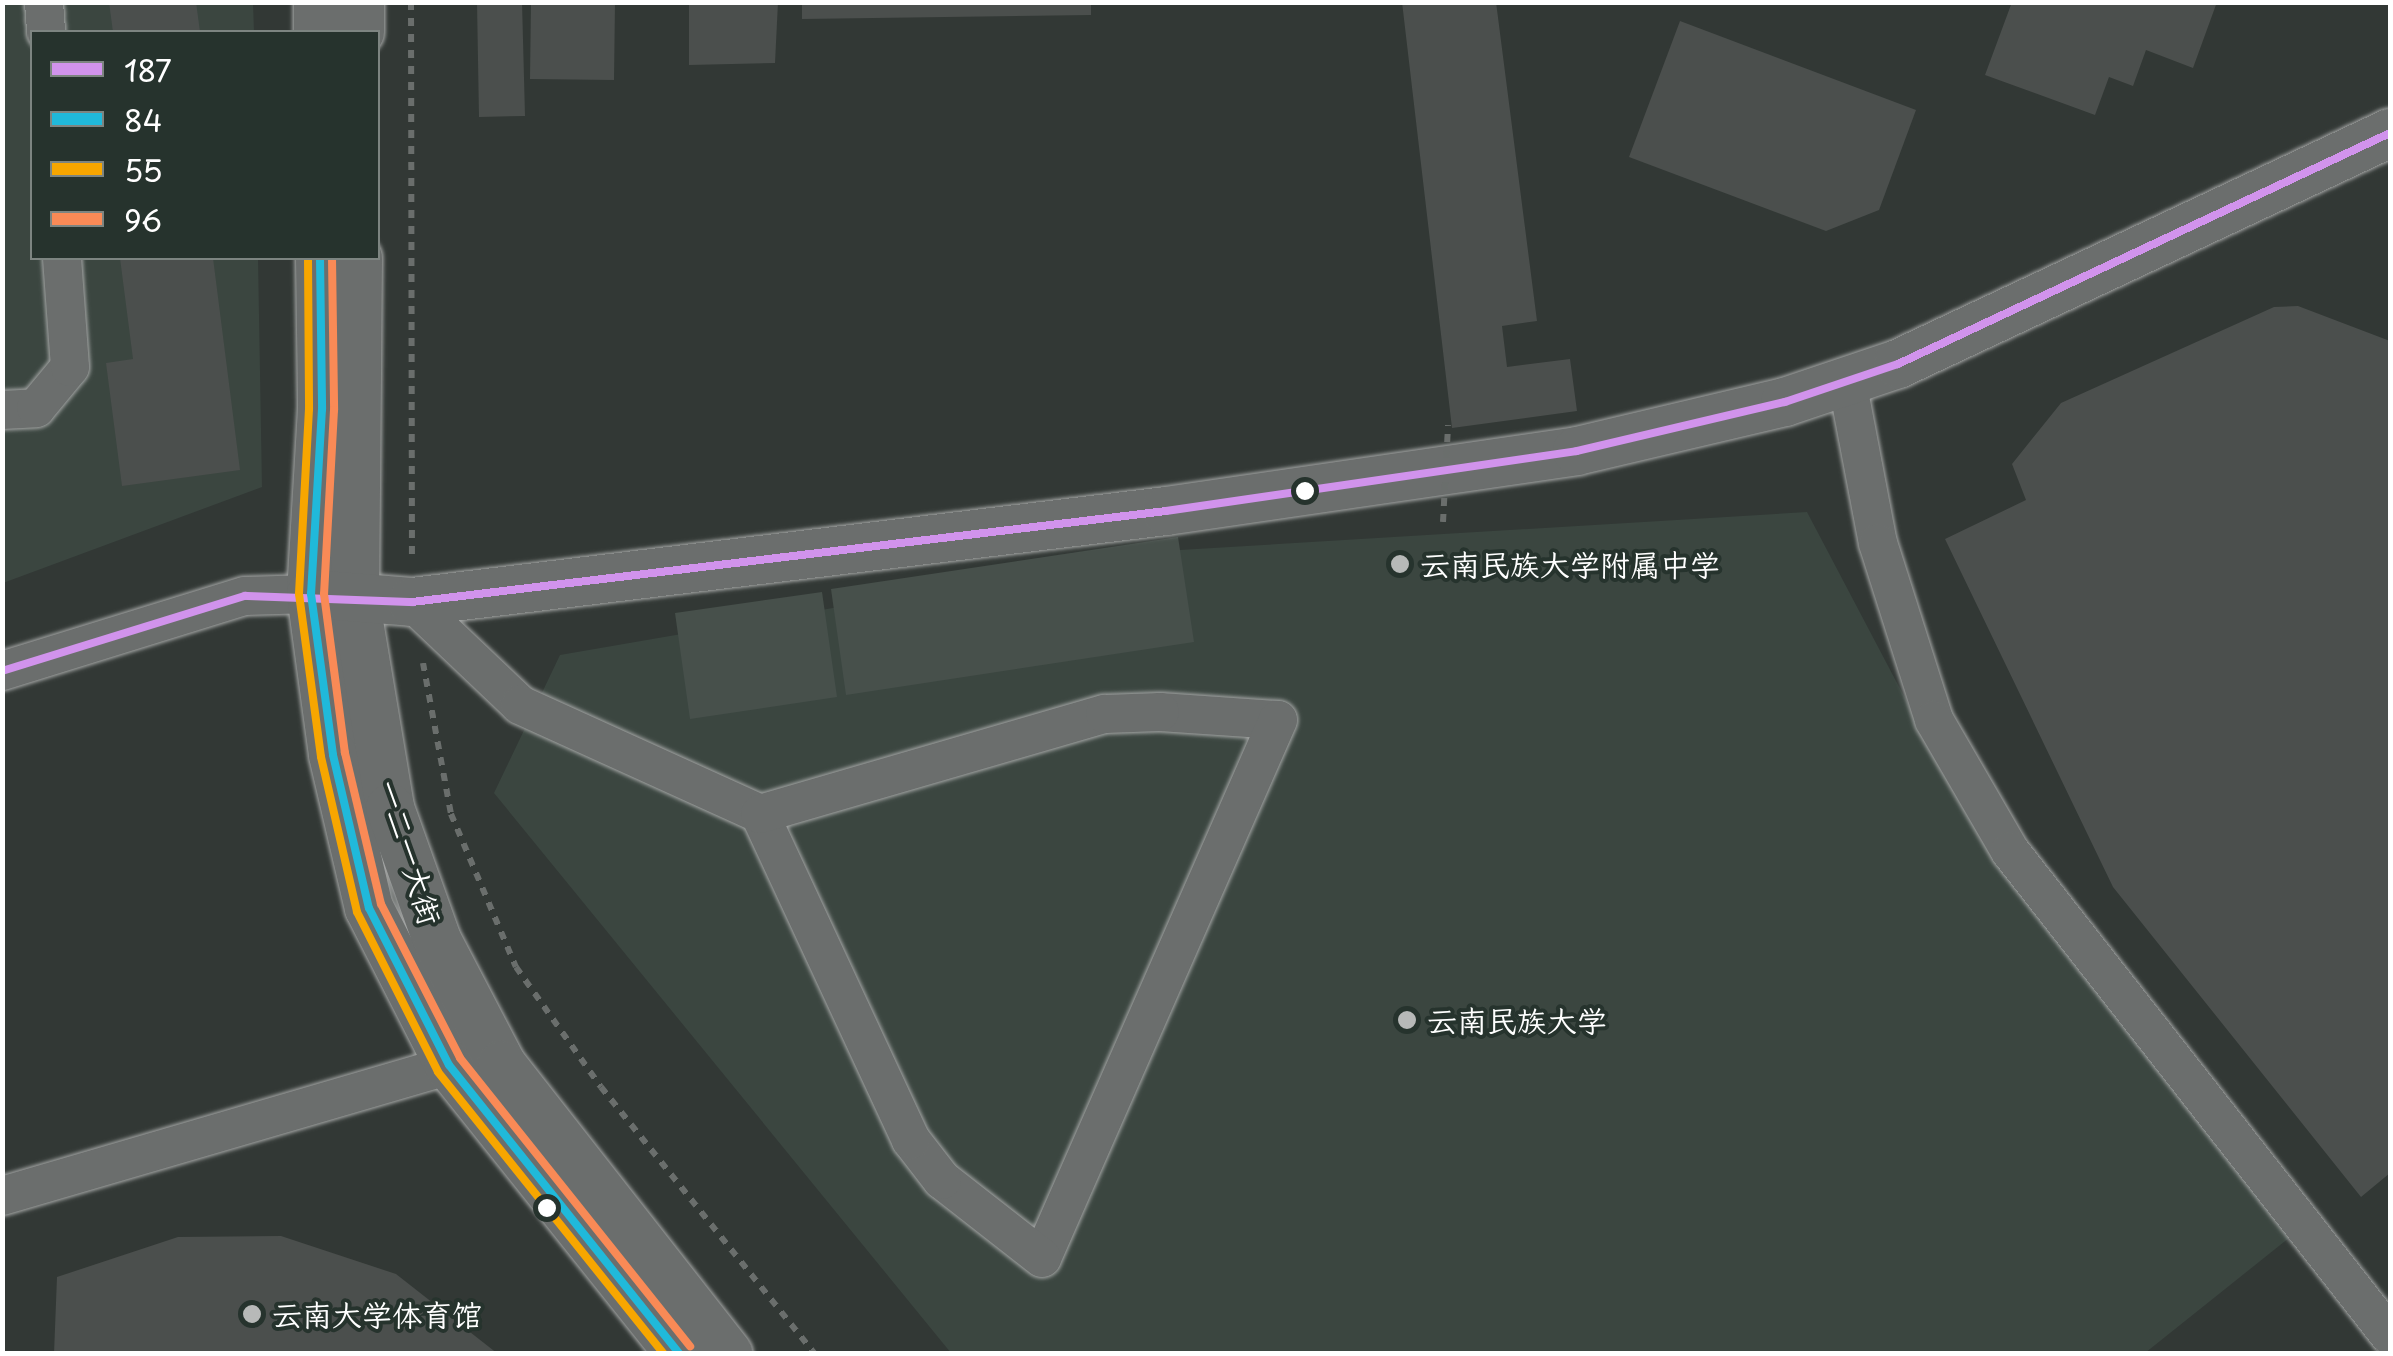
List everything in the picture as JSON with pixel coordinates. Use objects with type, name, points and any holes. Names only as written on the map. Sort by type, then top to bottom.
[{"type":"main road","points":[[318,2],[318,30]]},
{"type":"main road","points":[[360,2],[360,30]]},
{"type":"main road","points":[[333,596],[412,602],[1166,511],[1577,451],[1898,364],[2390,134]]},
{"type":"main road","name":"一二一大街","points":[[320,260],[322,409],[333,596],[333,756],[369,908],[449,1064],[680,1354]]},
{"type":"main road","name":"一二一大街","points":[[358,260],[333,596],[390,808],[438,940],[502,1065],[729,1354]]},
{"type":"street","points":[[44,2],[46,30]]},
{"type":"street","points":[[2,410],[36,408],[70,367],[62,260]]},
{"type":"street","points":[[1846,381],[1878,543],[1934,720],[2010,851],[2390,1336]]},
{"type":"street","points":[[2,671],[245,596],[333,596]]},
{"type":"street","points":[[412,602],[520,705],[760,814],[912,1140],[942,1180],[1042,1258],[1278,720],[1105,714],[760,814]]},
{"type":"street","points":[[2,1196],[449,1064],[486,1034]]},
{"type":"path","points":[[1443,522],[1448,425]]},
{"type":"shaded area","points":[[3,3],[253,3],[254,30],[30,30],[30,260],[258,260],[262,487],[3,583]]},
{"type":"shaded area","name":"云南民族大学","points":[[1807,512],[1966,814],[2304,1226],[2145,1353],[951,1353],[494,793],[560,655],[1163,551]]},
{"type":"shaded area","points":[[1178,537],[1194,642],[846,695],[831,589]]},
{"type":"shaded area","points":[[822,592],[837,697],[690,719],[675,613]]},
{"type":"building","points":[[109,2],[196,2],[200,30],[113,30]]},
{"type":"building","points":[[477,2],[522,2],[525,116],[479,117]]},
{"type":"building","points":[[531,2],[615,2],[614,80],[530,79]]},
{"type":"building","points":[[689,2],[778,2],[775,63],[689,65]]},
{"type":"building","points":[[802,2],[1091,2],[1091,15],[802,19]]},
{"type":"building","points":[[1402,2],[1496,2],[1537,321],[1502,326],[1507,367],[1570,359],[1577,411],[1452,428]]},
{"type":"building","points":[[2012,2],[2217,2],[2193,68],[2146,50],[2133,86],[2109,77],[2095,115],[1985,75]]},
{"type":"building","points":[[1680,21],[1916,110],[1879,210],[1826,231],[1629,157]]},
{"type":"building","points":[[120,260],[213,260],[240,470],[122,486],[106,363],[133,359]]},
{"type":"building","points":[[2298,306],[2390,341],[2390,1173],[2361,1197],[2113,887],[1945,539],[2026,500],[2012,464],[2061,403],[2274,307]]},
{"type":"building","name":"云南大学体育馆","points":[[281,1236],[396,1274],[498,1354],[54,1354],[57,1277],[178,1237]]},
{"type":"transit line","name":"187","points":[[2,671],[245,596],[412,602],[1166,511],[1577,451],[1785,402],[1898,364],[2390,133]]},
{"type":"transit line","name":"55","points":[[308,260],[309,409],[299,594],[321,757],[357,912],[438,1072],[664,1354]]},
{"type":"transit line","name":"84","points":[[320,260],[322,409],[311,594],[333,755],[369,908],[449,1065],[680,1354]]},
{"type":"transit line","name":"96","points":[[332,260],[334,410],[324,594],[345,753],[381,904],[460,1058],[690,1346]]},
{"type":"place","name":"云南民族大学附属中学","points":[[1400,564]]},
{"type":"place","name":"云南民族大学","points":[[1407,1020]]},
{"type":"place","name":"云南大学体育馆","points":[[252,1314]]}]
